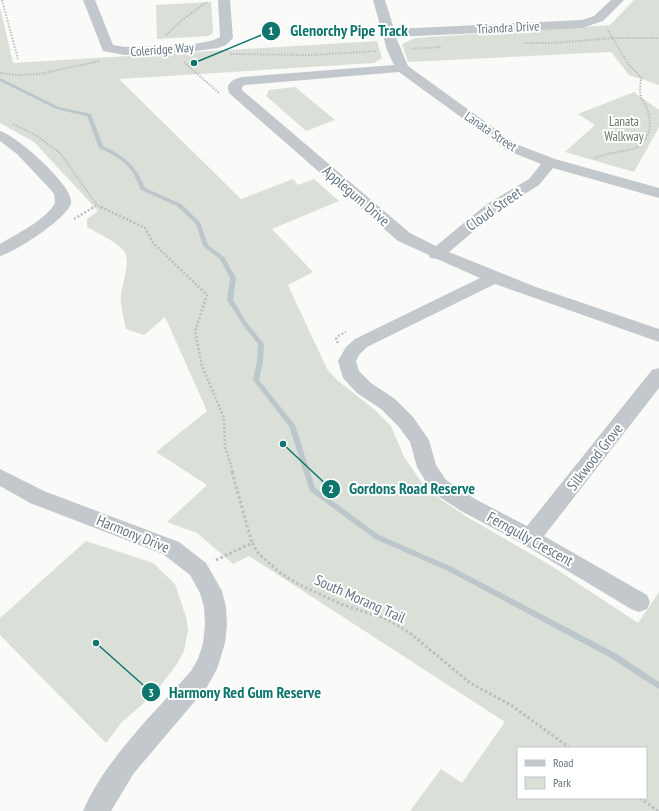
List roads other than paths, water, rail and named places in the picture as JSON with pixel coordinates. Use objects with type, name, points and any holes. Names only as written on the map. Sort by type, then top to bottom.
[{"type":"street","name":"Coleridge Way","points":[[89,0],[108,48],[125,51],[196,47],[222,42],[227,38],[224,0]]},
{"type":"street","points":[[379,0],[394,50],[402,68]]},
{"type":"street","points":[[600,0],[616,2]]},
{"type":"street","name":"Triandra Drive","points":[[389,33],[582,24],[594,22],[601,18],[616,2]]},
{"type":"street","name":"Lanata Street","points":[[402,68],[511,147],[550,162],[659,193]]},
{"type":"street","name":"Applegum Drive","points":[[402,68],[242,81],[235,85],[234,91],[404,237],[436,254],[659,336]]},
{"type":"street","points":[[0,251],[50,219],[65,217],[64,203],[60,190],[13,141],[4,128]]},
{"type":"street","name":"Cloud Street","points":[[436,254],[493,207],[534,182],[550,162]]},
{"type":"street","name":"Ferngully Crescent","points":[[496,277],[361,343],[352,351],[347,361],[350,373],[364,388],[388,404],[406,422],[418,440],[427,467],[439,486],[468,505],[530,538],[639,602]]},
{"type":"street","name":"Silkwood Grove","points":[[530,538],[659,375]]},
{"type":"street","name":"Harmony Drive","points":[[0,477],[37,497],[171,548],[198,569],[211,591],[215,607],[214,643],[209,662],[188,694],[125,765],[96,811]]},
{"type":"waterway","points":[[0,79],[58,108],[89,115],[101,147],[122,158],[132,168],[143,189],[179,205],[198,223],[206,246],[222,258],[233,278],[230,300],[245,324],[261,344],[260,361],[256,380],[292,425],[312,489],[377,537],[450,569],[612,655],[659,686]]},
{"type":"place","name":"Glenorchy Pipe Track","points":[[194,63]]},
{"type":"place","name":"Gordons Road Reserve","points":[[283,444]]},
{"type":"place","name":"Harmony Red Gum Reserve","points":[[96,643]]},
{"type":"park label","name":"Lanata Walkway","points":[[624,128]]}]
